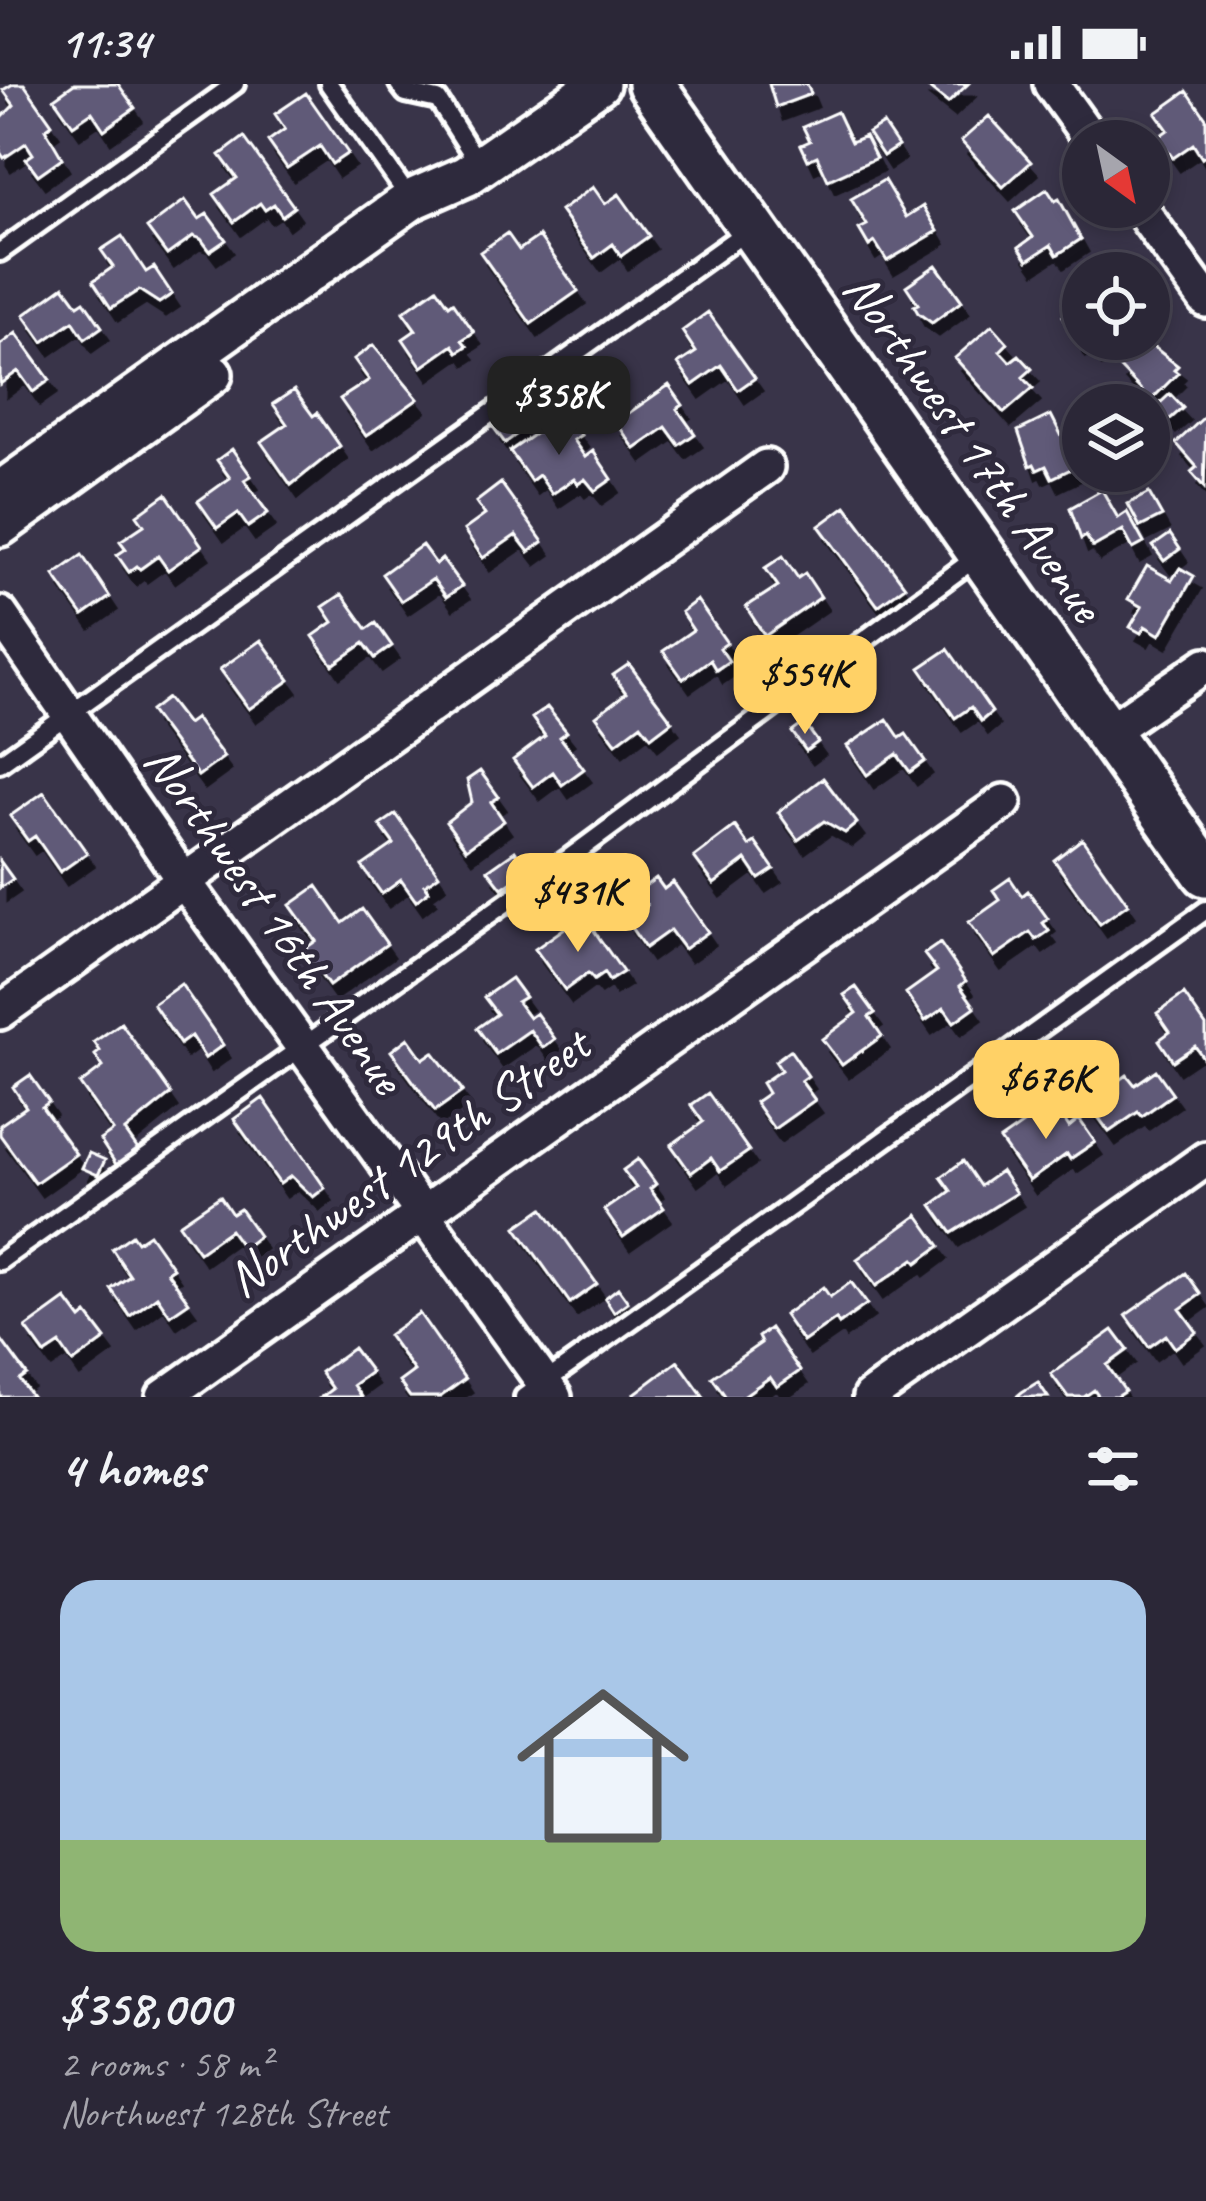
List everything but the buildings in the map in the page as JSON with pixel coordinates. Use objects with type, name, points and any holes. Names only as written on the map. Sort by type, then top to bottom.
[{"type":"main road","name":"Northwest 17th Avenue","points":[[651,84],[1206,873]]},
{"type":"street","points":[[0,491],[411,200],[473,171],[599,84]]},
{"type":"street","points":[[1051,84],[1077,120]]},
{"type":"street","points":[[0,526],[428,219],[473,171]]},
{"type":"street","points":[[1154,228],[1206,300]]},
{"type":"street","points":[[0,1012],[766,467]]},
{"type":"street","name":"Northwest 16th Avenue","points":[[0,614],[184,881],[422,1212],[541,1392]]},
{"type":"street","points":[[1108,732],[1206,665]]},
{"type":"street","name":"Northwest 129th Street","points":[[164,1397],[1004,802]]},
{"type":"street","points":[[870,1397],[1206,1160]]},
{"type":"lane","points":[[0,252],[235,84]]},
{"type":"lane","points":[[329,84],[411,200]]},
{"type":"lane","points":[[399,84],[406,93],[438,100],[473,171]]},
{"type":"lane","points":[[0,763],[752,228]]},
{"type":"lane","points":[[0,1262],[569,858],[981,554]]},
{"type":"lane","points":[[541,1392],[1206,910]]}]
